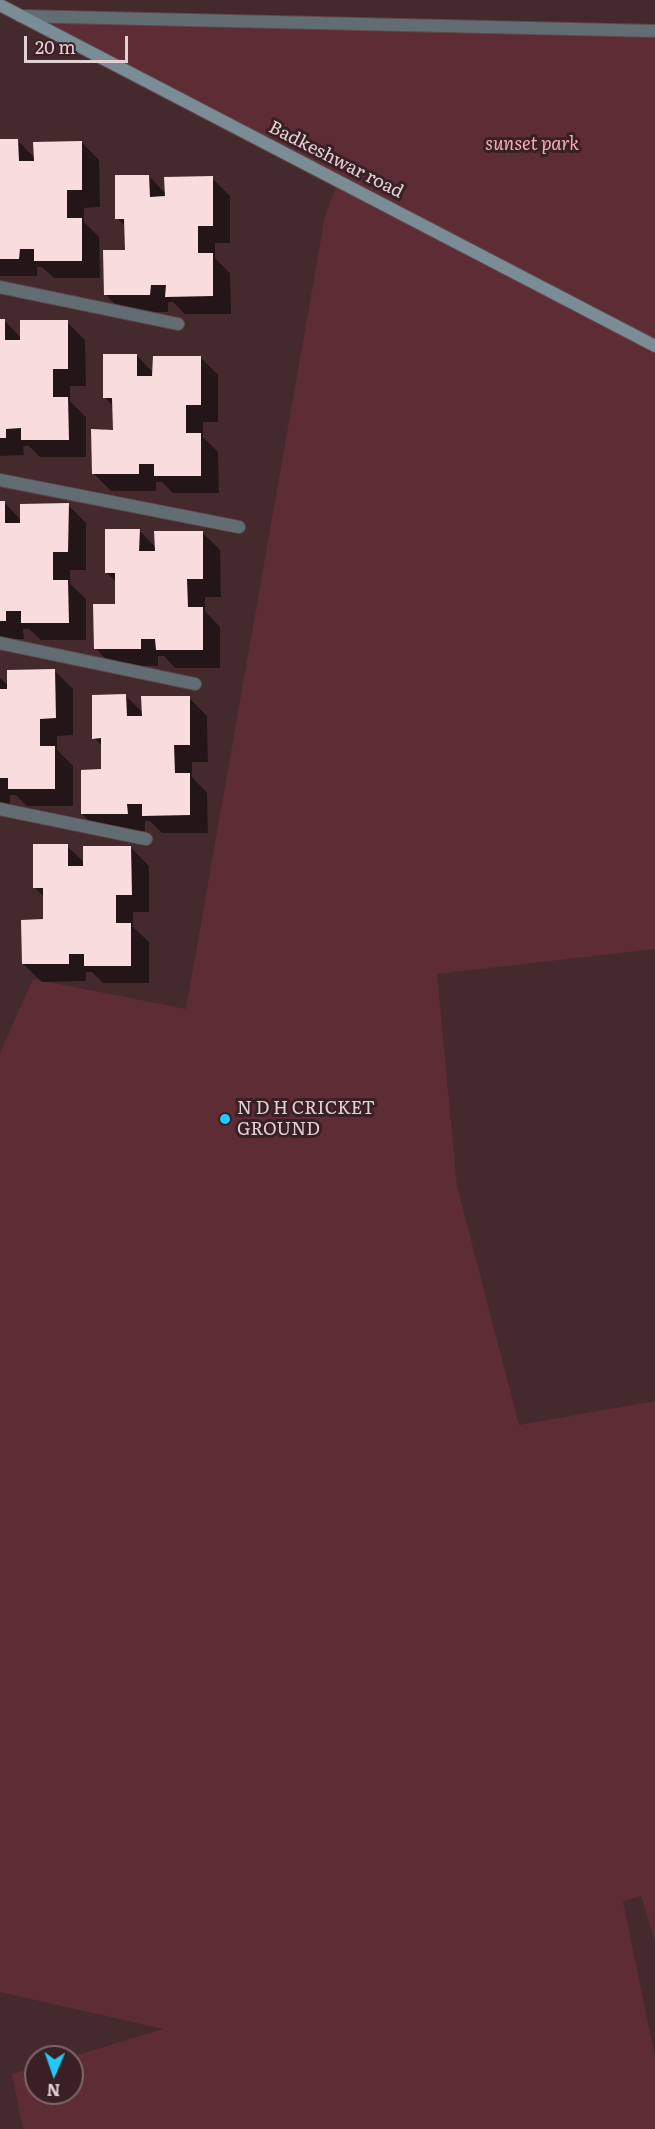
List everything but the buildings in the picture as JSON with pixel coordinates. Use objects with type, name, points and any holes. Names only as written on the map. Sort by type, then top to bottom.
[{"type":"street","name":"Badkeshwar road","points":[[0,6],[655,346]]},
{"type":"street","points":[[20,16],[655,31]]},
{"type":"street","points":[[0,287],[178,324]]},
{"type":"street","points":[[0,480],[239,527]]},
{"type":"street","points":[[0,643],[195,684]]},
{"type":"street","points":[[0,809],[146,838]]},
{"type":"green space","name":"N D H CRICKET GROUND","points":[[20,16],[655,24],[655,949],[437,974],[457,1186],[519,1425],[655,1401],[655,1941],[641,1896],[623,1901],[655,2057],[655,2129],[23,2129],[12,2074],[24,2070],[24,2105],[84,2105],[84,2053],[163,2029],[0,1992],[0,1053],[33,979],[186,1009],[325,216],[338,182]]},
{"type":"place","name":"N D H CRICKET GROUND","points":[[225,1119]]},
{"type":"park label","name":"sunset park","points":[[532,145]]}]
